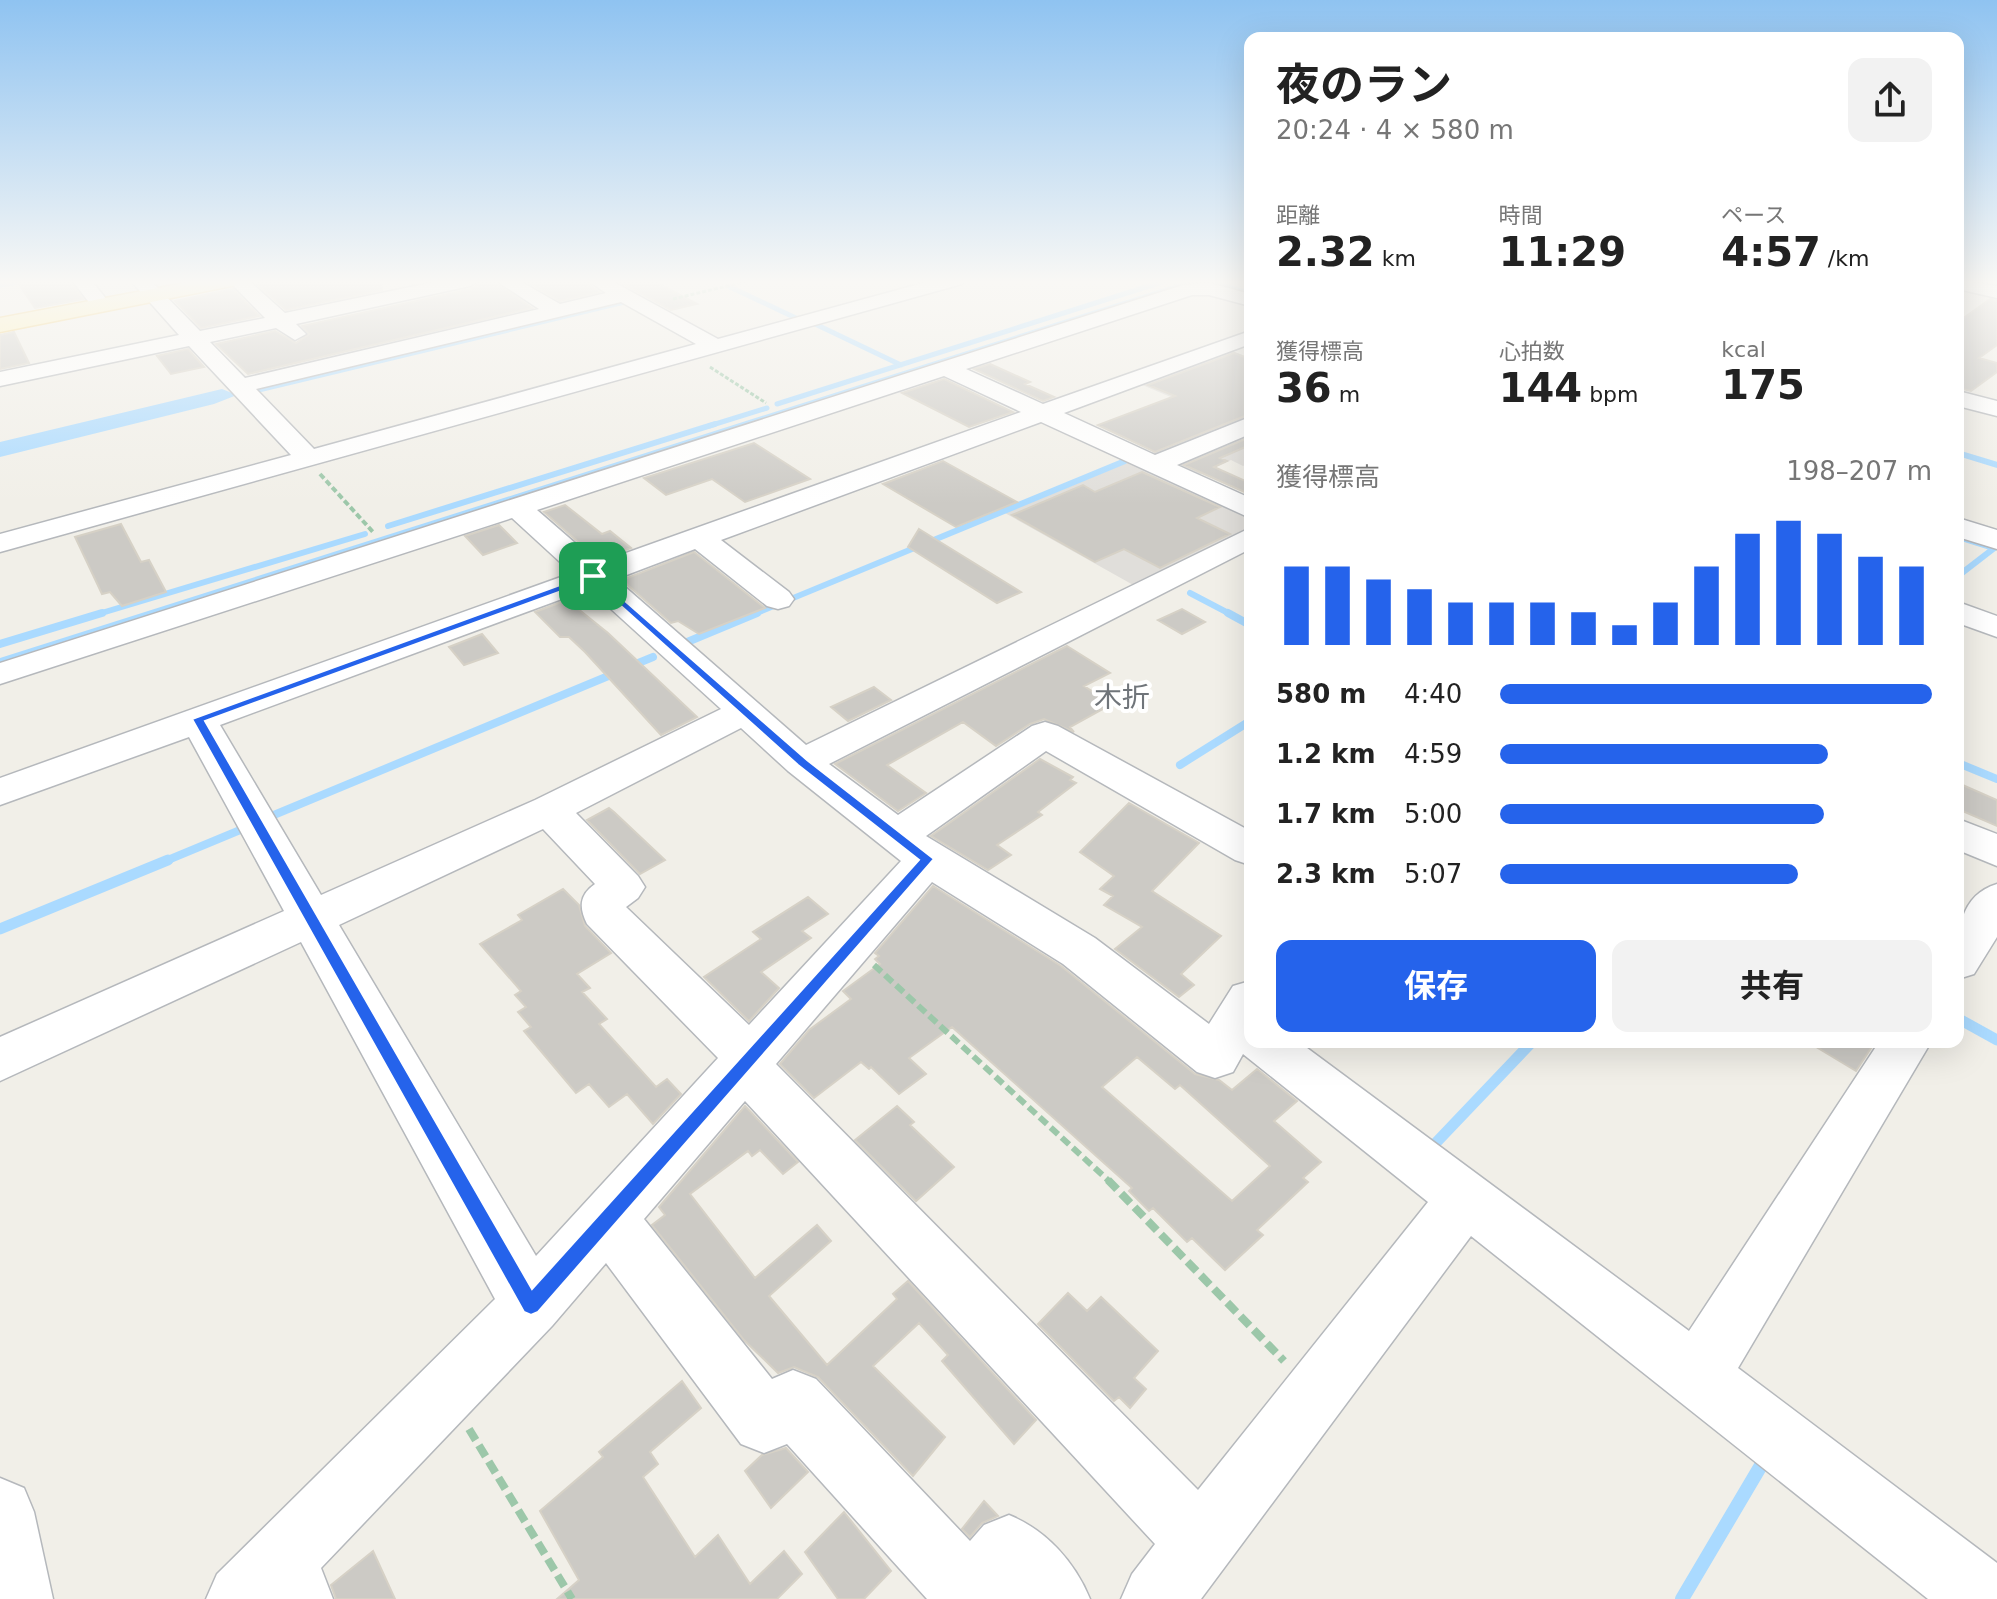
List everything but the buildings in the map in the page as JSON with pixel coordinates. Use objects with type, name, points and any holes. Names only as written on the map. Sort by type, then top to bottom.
[{"type":"street","points":[[0,379],[116,355]]},
{"type":"street","points":[[211,355],[307,458]]},
{"type":"street","points":[[319,355],[330,364]]},
{"type":"street","points":[[240,386],[369,355]]},
{"type":"street","points":[[0,543],[682,355]]},
{"type":"street","points":[[0,674],[991,355]]},
{"type":"street","points":[[0,792],[1203,355]]},
{"type":"street","points":[[948,369],[1244,506]]},
{"type":"street","points":[[1964,400],[1997,409]]},
{"type":"street","points":[[1154,465],[1244,428]]},
{"type":"street","points":[[518,508],[802,762],[912,847],[1079,951],[1215,1057],[1244,1030]]},
{"type":"street","points":[[1964,529],[1997,540]]},
{"type":"street","points":[[699,538],[778,599]]},
{"type":"street","points":[[802,762],[1244,540]]},
{"type":"street","points":[[1964,614],[1997,627]]},
{"type":"street","points":[[0,1060],[549,810],[745,711]]},
{"type":"street","points":[[198,719],[531,1305]]},
{"type":"street","points":[[274,1585],[446,1391],[531,1305],[852,944],[912,847],[1045,734],[1244,847]]},
{"type":"street","points":[[549,810],[623,887],[603,901],[603,912],[1201,1542]]},
{"type":"street","points":[[1964,836],[1997,851]]},
{"type":"street","points":[[1964,952],[1997,900]]},
{"type":"street","points":[[1280,1048],[1466,1198],[1985,1599]]},
{"type":"street","points":[[1697,1376],[1902,1048]]},
{"type":"street","points":[[1157,1599],[1466,1198]]},
{"type":"street","points":[[608,1219],[764,1421],[793,1402],[971,1594],[1009,1550],[1054,1599]]},
{"type":"street","points":[[0,1512],[17,1599]]},
{"type":"path","points":[[691,355],[773,408]]},
{"type":"path","points":[[307,458],[376,535]]},
{"type":"path","points":[[852,944],[1091,1163],[1316,1393]]},
{"type":"path","points":[[446,1391],[572,1599]]},
{"type":"shaded area","points":[[1210,355],[1244,356],[1244,465],[1231,460],[1196,476],[1149,454],[1227,421],[1133,381]]},
{"type":"shaded area","points":[[1129,462],[1244,516],[1244,533],[1135,586],[1005,513]]},
{"type":"water","points":[[377,355],[417,355],[253,394],[248,385]]},
{"type":"water","points":[[955,355],[991,355],[0,668],[0,658]]},
{"type":"water","points":[[222,389],[237,395],[214,404],[0,457],[0,442]]},
{"type":"waterway","points":[[879,355],[901,365]]},
{"type":"waterway","points":[[901,365],[933,355]]},
{"type":"waterway","points":[[777,404],[901,365]]},
{"type":"waterway","points":[[709,426],[767,408]]},
{"type":"waterway","points":[[388,526],[715,424]]},
{"type":"waterway","points":[[1964,455],[1997,465]]},
{"type":"waterway","points":[[752,615],[1125,461]]},
{"type":"waterway","points":[[95,615],[365,534]]},
{"type":"waterway","points":[[1964,539],[1990,547]]},
{"type":"waterway","points":[[1964,571],[1997,546]]},
{"type":"waterway","points":[[1190,593],[1232,615]]},
{"type":"waterway","points":[[0,644],[102,613]]},
{"type":"waterway","points":[[680,645],[757,613]]},
{"type":"waterway","points":[[1228,613],[1244,622]]},
{"type":"waterway","points":[[631,666],[653,657]]},
{"type":"waterway","points":[[273,824],[269,817],[618,672]]},
{"type":"waterway","points":[[1180,765],[1244,725]]},
{"type":"waterway","points":[[1964,765],[1997,779]]},
{"type":"waterway","points":[[163,862],[245,828]]},
{"type":"waterway","points":[[0,929],[168,860]]},
{"type":"waterway","points":[[1964,1022],[1997,1040]]},
{"type":"waterway","points":[[1430,1149],[1526,1048]]},
{"type":"waterway","points":[[1682,1599],[1766,1457]]},
{"type":"district","name":"木折","points":[[1122,697]]},
{"type":"route","points":[[593,576],[802,762],[927,859],[531,1305],[198,719],[593,576]]}]
